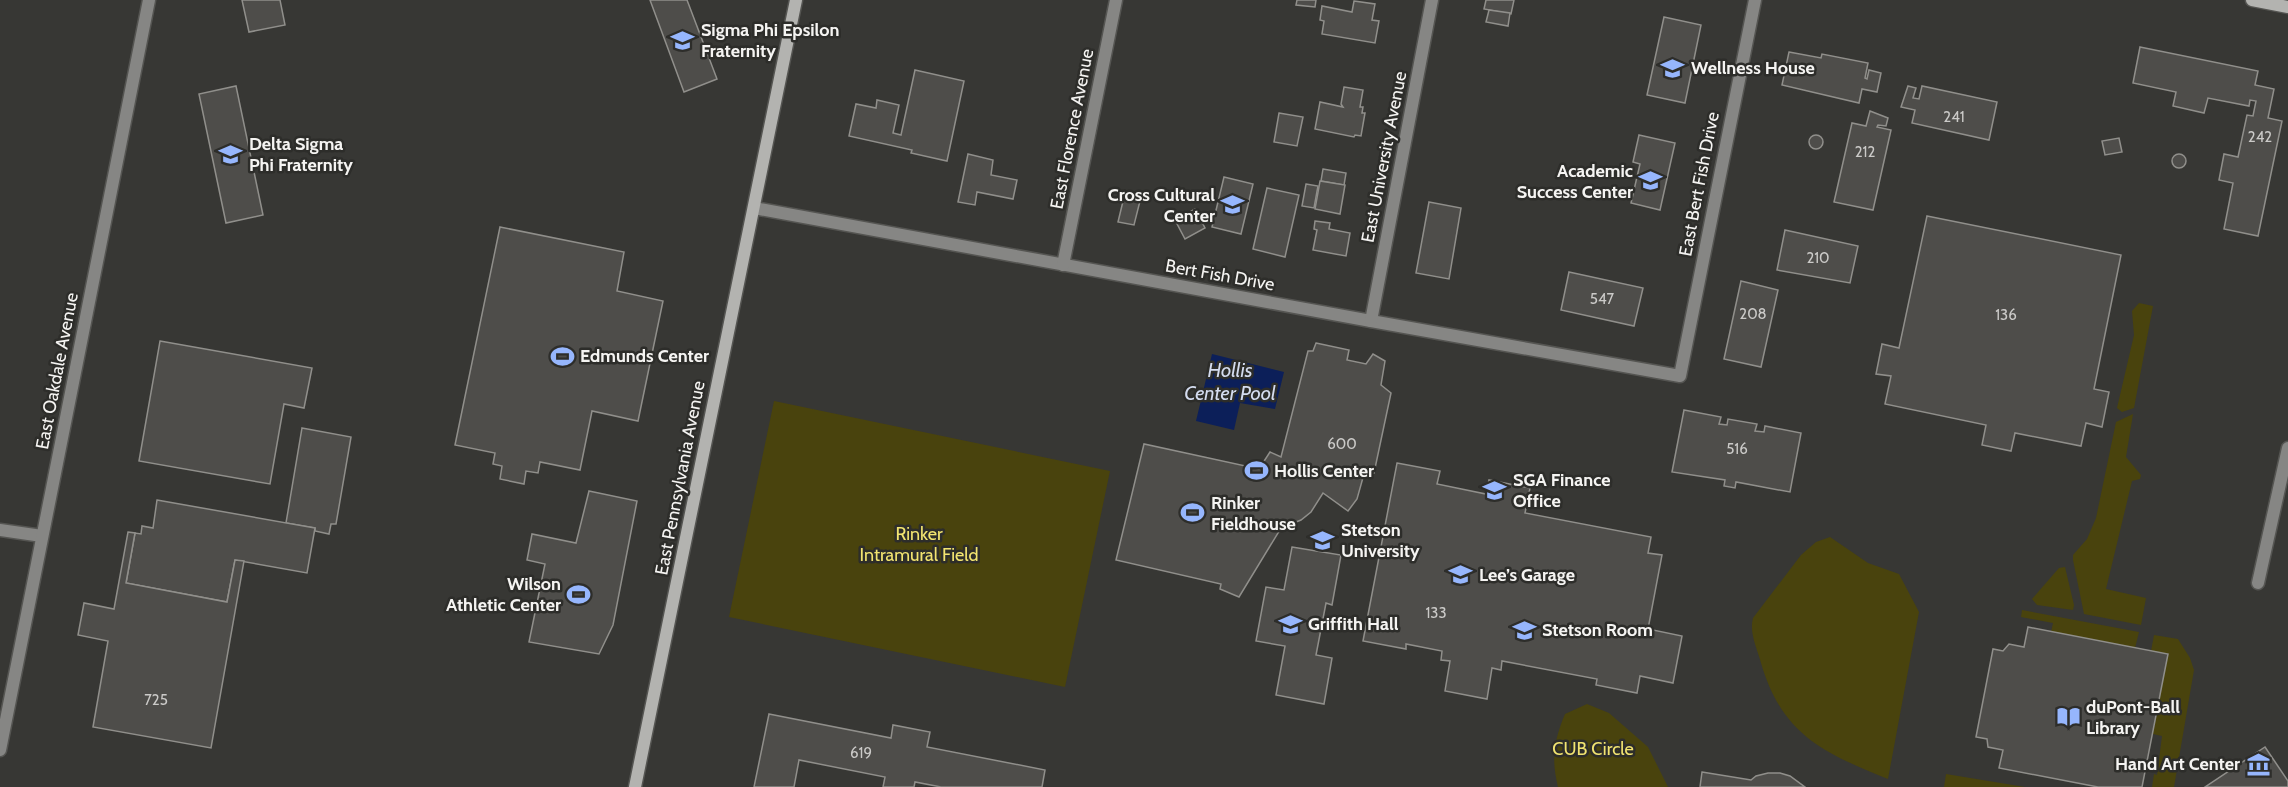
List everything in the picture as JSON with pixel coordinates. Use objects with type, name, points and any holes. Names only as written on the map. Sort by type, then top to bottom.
[{"type":"street","name":"East Oakdale Avenue","points":[[0,750],[149,0]]},
{"type":"street","name":"East Pennsylvania Avenue","points":[[635,787],[796,0]]},
{"type":"street","name":"East Florence Avenue","points":[[1063,265],[1116,0]]},
{"type":"street","name":"East University Avenue","points":[[1371,321],[1432,0]]},
{"type":"street","name":"East Bert Fish Drive","points":[[1680,376],[1755,0]]},
{"type":"street","points":[[2252,0],[2288,7]]},
{"type":"street","name":"Bert Fish Drive","points":[[754,208],[1680,376]]},
{"type":"street","points":[[2258,583],[2288,448]]},
{"type":"street","points":[[0,530],[42,536]]},
{"type":"green space","points":[[2139,303],[2153,306],[2134,408],[2122,412],[2117,408],[2134,335],[2132,311]]},
{"type":"green space","name":"Rinker Intramural Field","points":[[774,401],[1110,471],[1065,687],[729,617]]},
{"type":"green space","points":[[2133,414],[2126,457],[2141,475],[2140,479],[2132,481],[2106,589],[2146,598],[2141,625],[2084,614],[2073,560],[2073,555],[2087,539],[2096,518],[2116,422]]},
{"type":"green space","points":[[1830,537],[1868,563],[1899,574],[1919,612],[1888,779],[1825,750],[1794,724],[1781,708],[1770,688],[1754,640],[1753,618],[1801,555],[1816,542]]},
{"type":"green space","points":[[2065,567],[2074,605],[2073,610],[2037,605],[2032,599],[2059,568]]},
{"type":"green space","points":[[2022,610],[2139,632],[2135,648],[2051,632],[2053,623],[2021,617]]},
{"type":"green space","points":[[2154,635],[2178,639],[2190,658],[2194,670],[2174,787],[2152,787],[2154,774],[2157,775],[2162,736],[2153,734],[2168,654],[2151,651]]},
{"type":"green space","name":"CUB Circle","points":[[1587,704],[1609,713],[1648,747],[1668,787],[1558,787],[1554,758],[1561,723],[1565,714]]},
{"type":"green space","points":[[1946,774],[2025,787],[1944,787]]},
{"type":"water","name":"Hollis Center Pool","points":[[1212,354],[1284,372],[1275,409],[1240,403],[1234,430],[1196,421]]},
{"type":"building","points":[[242,0],[280,0],[285,25],[249,32]]},
{"type":"building","name":"Sigma Phi Epsilon Fraternity","points":[[650,0],[687,0],[717,79],[684,92]]},
{"type":"building","points":[[1297,0],[1316,0],[1315,7],[1296,5]]},
{"type":"building","points":[[1486,0],[1514,0],[1511,14],[1484,9]]},
{"type":"building","points":[[1354,1],[1375,4],[1372,20],[1379,21],[1375,43],[1322,34],[1324,21],[1320,20],[1322,6],[1352,12]]},
{"type":"building","points":[[1489,10],[1510,13],[1508,26],[1486,22]]},
{"type":"building","name":"Wellness House","points":[[1664,17],[1701,25],[1685,103],[1647,95]]},
{"type":"building","points":[[2140,47],[2258,71],[2255,85],[2274,89],[2268,118],[2282,121],[2258,236],[2224,229],[2233,183],[2219,180],[2224,154],[2238,157],[2247,115],[2253,116],[2256,101],[2250,100],[2249,106],[2208,98],[2204,113],[2173,106],[2176,92],[2133,83]]},
{"type":"building","points":[[1789,52],[1821,58],[1822,54],[1868,63],[1865,78],[1867,79],[1869,70],[1881,73],[1877,92],[1862,89],[1859,103],[1782,85]]},
{"type":"building","points":[[915,70],[964,81],[947,161],[911,153],[912,150],[849,136],[856,104],[876,108],[877,100],[899,105],[893,133],[901,135]]},
{"type":"building","name":"Delta Sigma Phi Fraternity","points":[[236,86],[263,215],[226,223],[199,94]]},
{"type":"building","points":[[1908,86],[1916,88],[1913,98],[1919,99],[1922,86],[1997,102],[1989,140],[1912,123],[1915,110],[1901,107]]},
{"type":"building","points":[[1344,87],[1363,90],[1360,107],[1363,107],[1362,113],[1365,113],[1361,136],[1355,135],[1354,137],[1315,129],[1320,102],[1343,107],[1341,104]]},
{"type":"building","points":[[1870,111],[1888,118],[1886,126],[1878,125],[1877,127],[1891,130],[1873,210],[1834,202],[1852,123],[1866,126]]},
{"type":"building","points":[[1279,113],[1303,117],[1297,146],[1274,142]]},
{"type":"building","name":"Academic Success Center","points":[[1639,135],[1675,143],[1660,210],[1631,203],[1640,164],[1633,162]]},
{"type":"building","points":[[1813,135],[1819,135],[1823,142],[1819,149],[1813,149],[1809,145],[1809,139]]},
{"type":"building","points":[[2119,138],[2122,152],[2105,155],[2102,141]]},
{"type":"building","points":[[968,154],[993,160],[991,175],[1017,180],[1013,199],[977,192],[975,205],[958,202]]},
{"type":"building","points":[[2176,154],[2182,154],[2186,161],[2182,168],[2176,168],[2172,164],[2172,158]]},
{"type":"building","points":[[1323,169],[1346,173],[1344,185],[1321,181]]},
{"type":"building","name":"Cross Cultural Center","points":[[1224,177],[1253,184],[1241,234],[1212,227]]},
{"type":"building","points":[[1320,181],[1345,185],[1340,214],[1315,209]]},
{"type":"building","points":[[1306,184],[1318,186],[1314,208],[1302,206]]},
{"type":"building","points":[[1267,188],[1299,195],[1285,257],[1253,249]]},
{"type":"building","points":[[1125,193],[1141,197],[1134,225],[1118,222]]},
{"type":"building","points":[[1429,202],[1461,208],[1449,279],[1416,273]]},
{"type":"building","points":[[1195,209],[1205,228],[1185,239],[1175,220]]},
{"type":"building","points":[[1927,216],[2121,255],[2094,389],[2109,392],[2102,427],[2086,423],[2081,446],[2015,433],[2011,451],[1982,445],[1986,425],[1885,404],[1891,376],[1876,374],[1882,344],[1899,348]]},
{"type":"building","points":[[1315,221],[1330,223],[1329,229],[1350,233],[1346,256],[1313,250],[1317,230],[1314,229]]},
{"type":"building","name":"Edmunds Center","points":[[500,227],[624,252],[617,291],[663,301],[638,421],[592,411],[580,470],[540,462],[538,473],[526,471],[524,484],[500,479],[502,466],[493,464],[495,453],[455,445]]},
{"type":"building","points":[[1785,230],[1858,246],[1850,283],[1777,270]]},
{"type":"building","points":[[1569,272],[1643,288],[1634,326],[1561,310]]},
{"type":"building","points":[[1741,281],[1778,290],[1761,367],[1724,359]]},
{"type":"building","points":[[160,341],[312,368],[304,408],[284,404],[270,484],[139,461]]},
{"type":"building","name":"Hollis Center","points":[[1316,343],[1349,350],[1347,360],[1366,364],[1373,354],[1385,361],[1381,385],[1391,393],[1374,473],[1364,474],[1357,499],[1348,511],[1323,493],[1311,512],[1301,520],[1281,528],[1239,597],[1220,589],[1221,584],[1116,560],[1144,444],[1259,469],[1270,452],[1281,457],[1308,351],[1313,351]]},
{"type":"building","points":[[1684,410],[1721,417],[1719,424],[1727,425],[1728,419],[1757,424],[1755,431],[1764,432],[1765,426],[1801,433],[1790,492],[1736,482],[1735,488],[1724,486],[1725,480],[1672,472]]},
{"type":"building","points":[[302,428],[351,437],[336,524],[331,524],[329,534],[315,531],[315,528],[286,523]]},
{"type":"building","points":[[1397,463],[1440,471],[1437,484],[1486,494],[1489,480],[1530,488],[1525,513],[1651,537],[1648,553],[1662,555],[1648,629],[1682,636],[1673,683],[1640,676],[1637,693],[1596,685],[1597,679],[1502,661],[1501,670],[1492,668],[1487,699],[1445,691],[1450,661],[1441,660],[1442,651],[1406,644],[1406,649],[1363,641]]},
{"type":"building","name":"Wilson Athletic Center","points":[[589,491],[637,501],[613,625],[599,654],[529,642],[545,564],[527,560],[532,534],[576,543]]},
{"type":"building","points":[[157,500],[315,528],[307,573],[235,560],[227,602],[126,583],[135,533],[141,534],[142,526],[153,528]]},
{"type":"building","points":[[128,532],[135,533],[126,583],[227,602],[235,560],[244,561],[211,748],[93,727],[108,641],[78,635],[84,603],[114,609]]},
{"type":"building","name":"Griffith Hall","points":[[1292,547],[1341,555],[1332,605],[1326,603],[1316,655],[1332,658],[1324,704],[1276,695],[1285,646],[1256,641],[1266,587],[1284,590]]},
{"type":"building","name":"duPont-Ball Library","points":[[2028,627],[2168,654],[2142,787],[2098,787],[1999,768],[2003,750],[1988,747],[1987,739],[1976,737],[1993,649],[2003,651],[2009,644],[2024,647]]},
{"type":"building","points":[[769,714],[891,738],[893,725],[930,732],[927,747],[1045,770],[1042,787],[941,787],[915,782],[914,787],[883,787],[885,777],[799,760],[794,787],[754,787]]},
{"type":"building","name":"Hand Art Center","points":[[2265,747],[2288,781],[2288,787],[2205,787]]},
{"type":"building","points":[[1702,772],[1751,780],[1768,773],[1780,773],[1790,776],[1805,787],[1700,787]]},
{"type":"place","name":"Sigma Phi Epsilon Fraternity","points":[[683,40]]},
{"type":"place","name":"Wellness House","points":[[1673,68]]},
{"type":"place","name":"Delta Sigma Phi Fraternity","points":[[231,154]]},
{"type":"place","name":"Academic Success Center","points":[[1651,181]]},
{"type":"place","name":"Cross Cultural Center","points":[[1233,205]]},
{"type":"place","name":"Edmunds Center","points":[[562,356]]},
{"type":"place","name":"Hollis Center","points":[[1256,471]]},
{"type":"place","name":"SGA Finance Office","points":[[1495,490]]},
{"type":"place","name":"Rinker Fieldhouse","points":[[1193,513]]},
{"type":"place","name":"Stetson University","points":[[1323,540]]},
{"type":"place","name":"Lee’s Garage","points":[[1461,575]]},
{"type":"place","name":"Wilson Athletic Center","points":[[579,594]]},
{"type":"place","name":"Griffith Hall","points":[[1290,624]]},
{"type":"place","name":"Stetson Room","points":[[1524,630]]},
{"type":"place","name":"duPont-Ball Library","points":[[2068,717]]},
{"type":"place","name":"Hand Art Center","points":[[2258,764]]}]
